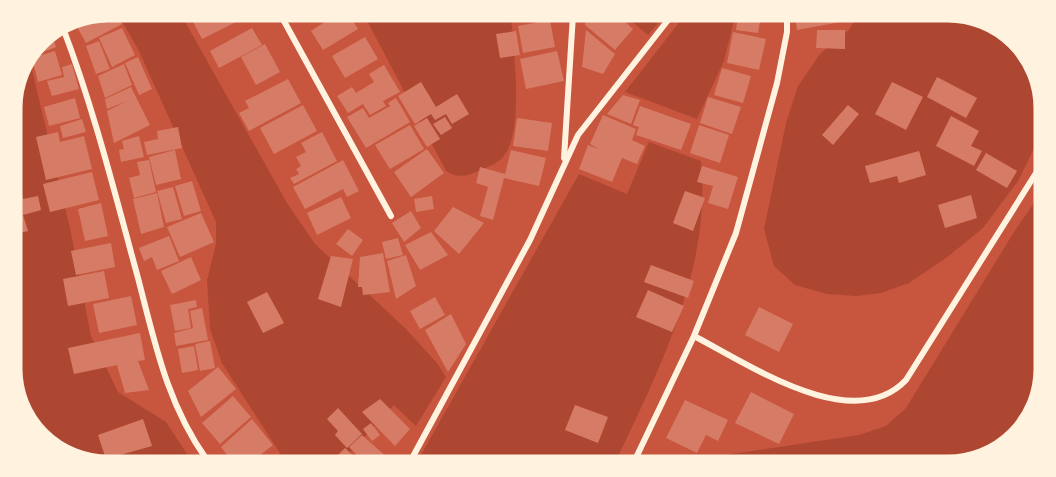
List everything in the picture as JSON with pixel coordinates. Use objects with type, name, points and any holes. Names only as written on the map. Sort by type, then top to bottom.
[{"type":"street","points":[[284,21],[391,216]]},
{"type":"street","points":[[564,162],[573,21]]},
{"type":"street","points":[[413,456],[530,240],[564,162],[582,129],[667,21]]},
{"type":"street","points":[[637,456],[694,336],[736,233],[777,83],[788,32],[788,21]]},
{"type":"street","points":[[65,33],[91,108],[165,380],[188,432],[204,456]]},
{"type":"street","points":[[694,336],[809,393],[853,401],[876,399],[888,395],[906,380],[1035,175]]},
{"type":"shaded area","points":[[122,21],[185,21],[287,203],[315,244],[405,328],[437,363],[446,377],[416,426],[394,405],[347,456],[282,456],[222,363],[210,329],[207,280],[216,244],[216,222],[138,49]]},
{"type":"shaded area","points":[[367,21],[512,21],[516,112],[509,148],[497,162],[476,172],[459,176],[446,171]]},
{"type":"shaded area","points":[[631,21],[660,21],[648,35]]},
{"type":"shaded area","points":[[680,21],[734,21],[724,61],[697,119],[625,92]]},
{"type":"shaded area","points":[[854,21],[948,21],[981,28],[1001,39],[1017,55],[1032,85],[1035,108],[1035,146],[1018,181],[983,228],[946,258],[909,283],[881,293],[856,296],[827,294],[795,285],[774,266],[764,229],[786,123],[798,86],[820,54],[848,31]]},
{"type":"shaded area","points":[[32,68],[70,228],[91,336],[118,392],[166,422],[188,456],[91,454],[64,444],[46,431],[33,412],[24,392],[21,369],[21,102]]},
{"type":"shaded area","points":[[649,142],[701,161],[702,201],[698,240],[690,279],[679,317],[664,355],[618,456],[420,456],[579,174],[627,194]]},
{"type":"shaded area","points":[[1035,202],[1035,369],[1028,402],[1010,431],[986,447],[954,456],[718,456],[859,435],[886,426],[906,408]]},
{"type":"building","points":[[108,21],[120,21],[122,24],[86,43],[77,27]]},
{"type":"building","points":[[193,21],[238,21],[202,39]]},
{"type":"building","points":[[326,21],[353,21],[358,29],[323,50],[311,31]]},
{"type":"building","points":[[550,21],[555,47],[523,53],[518,26]]},
{"type":"building","points":[[585,21],[624,21],[633,29],[615,50],[585,25]]},
{"type":"building","points":[[737,21],[760,21],[758,33],[736,30]]},
{"type":"building","points":[[796,21],[841,22],[797,30]]},
{"type":"building","points":[[122,28],[135,55],[112,67],[99,38]]},
{"type":"building","points":[[252,28],[262,45],[219,68],[210,51]]},
{"type":"building","points":[[586,30],[615,54],[603,74],[582,67]]},
{"type":"building","points":[[817,30],[845,30],[845,49],[816,48]]},
{"type":"building","points":[[516,31],[520,55],[500,58],[496,34]]},
{"type":"building","points":[[733,32],[766,39],[759,70],[727,63]]},
{"type":"building","points":[[365,37],[378,59],[345,78],[332,56]]},
{"type":"building","points":[[54,40],[56,47],[41,53]]},
{"type":"building","points":[[99,41],[110,69],[96,74],[86,46]]},
{"type":"building","points":[[265,44],[280,72],[256,85],[241,57]]},
{"type":"building","points":[[55,51],[62,75],[38,82],[34,64],[39,56]]},
{"type":"building","points":[[557,51],[564,81],[526,89],[520,59]]},
{"type":"building","points":[[138,57],[152,89],[139,95],[125,63]]},
{"type":"building","points":[[72,64],[79,89],[52,96],[47,81],[64,77],[62,67]]},
{"type":"building","points":[[124,64],[132,85],[105,98],[98,76]]},
{"type":"building","points":[[384,65],[400,92],[383,101],[386,106],[370,115],[363,104],[348,113],[337,96],[352,87],[356,93],[374,82],[369,74]]},
{"type":"building","points":[[722,68],[751,76],[743,103],[714,95]]},
{"type":"building","points":[[937,77],[977,98],[966,118],[927,97]]},
{"type":"building","points":[[288,79],[301,103],[249,131],[239,113],[249,108],[245,101]]},
{"type":"building","points":[[421,82],[436,107],[457,94],[469,114],[452,124],[446,114],[435,120],[431,114],[415,124],[398,96]]},
{"type":"building","points":[[892,82],[923,97],[906,130],[875,114]]},
{"type":"building","points":[[131,87],[150,125],[114,143],[107,111],[127,101],[107,109],[105,99]]},
{"type":"building","points":[[623,95],[640,100],[631,124],[607,114]]},
{"type":"building","points":[[708,97],[741,107],[732,134],[700,123]]},
{"type":"building","points":[[75,98],[80,118],[49,126],[44,107]]},
{"type":"building","points":[[396,98],[410,122],[366,148],[347,117],[363,108],[369,118],[390,106],[388,103]]},
{"type":"building","points":[[303,105],[317,131],[274,154],[260,128]]},
{"type":"building","points":[[848,105],[859,114],[833,145],[822,135]]},
{"type":"building","points":[[640,106],[691,124],[681,150],[636,135],[639,127],[633,125]]},
{"type":"building","points":[[603,115],[636,129],[632,140],[645,146],[637,164],[622,158],[612,182],[579,169],[588,145],[599,149],[590,144]]},
{"type":"building","points":[[951,116],[979,131],[971,146],[982,151],[974,166],[936,146]]},
{"type":"building","points":[[445,117],[452,128],[441,135],[433,124]]},
{"type":"building","points":[[427,118],[440,139],[427,147],[414,126]]},
{"type":"building","points":[[517,118],[552,123],[548,151],[513,146]]},
{"type":"building","points":[[82,119],[86,132],[63,138],[60,126]]},
{"type":"building","points":[[410,125],[424,149],[390,169],[375,145]]},
{"type":"building","points":[[699,125],[729,135],[720,163],[690,153]]},
{"type":"building","points":[[178,127],[182,148],[147,155],[144,142],[158,139],[157,131]]},
{"type":"building","points":[[58,132],[60,142],[84,136],[92,169],[46,180],[36,137]]},
{"type":"building","points":[[322,132],[337,161],[294,184],[290,178],[299,174],[296,169],[301,166],[296,157],[306,152],[301,143]]},
{"type":"building","points":[[139,136],[144,157],[121,162],[119,150],[124,149],[122,141]]},
{"type":"building","points":[[427,149],[444,173],[411,197],[394,172]]},
{"type":"building","points":[[175,150],[181,179],[156,185],[149,157]]},
{"type":"building","points":[[511,150],[546,158],[539,186],[504,178],[493,220],[480,216],[488,187],[476,183],[480,167],[505,174]]},
{"type":"building","points":[[919,151],[926,175],[899,183],[897,176],[870,183],[865,166]]},
{"type":"building","points":[[986,153],[1017,171],[1007,188],[976,170]]},
{"type":"building","points":[[149,160],[156,192],[134,198],[129,178],[140,175],[137,162]]},
{"type":"building","points":[[343,160],[359,191],[347,197],[343,189],[305,209],[293,187]]},
{"type":"building","points":[[702,166],[738,177],[728,209],[708,203],[713,186],[697,182]]},
{"type":"building","points":[[92,172],[99,200],[50,212],[43,184]]},
{"type":"building","points":[[192,181],[201,211],[184,216],[175,186]]},
{"type":"building","points":[[173,187],[182,219],[166,223],[157,191]]},
{"type":"building","points":[[21,191],[23,199],[38,196],[41,210],[23,215],[28,231],[21,233]]},
{"type":"building","points":[[685,191],[705,198],[693,231],[673,223]]},
{"type":"building","points":[[157,193],[164,227],[141,234],[133,199]]},
{"type":"building","points":[[971,195],[977,218],[945,228],[938,205]]},
{"type":"building","points":[[432,196],[434,209],[416,212],[414,199]]},
{"type":"building","points":[[341,197],[351,218],[317,235],[307,213]]},
{"type":"building","points":[[101,203],[108,236],[85,241],[78,209]]},
{"type":"building","points":[[453,207],[484,223],[459,254],[434,231]]},
{"type":"building","points":[[411,211],[421,228],[404,242],[392,223]]},
{"type":"building","points":[[201,213],[214,242],[180,257],[167,227]]},
{"type":"building","points":[[348,229],[363,240],[352,256],[336,244]]},
{"type":"building","points":[[431,232],[448,255],[420,270],[405,245]]},
{"type":"building","points":[[169,236],[179,261],[157,270],[152,257],[144,261],[139,248]]},
{"type":"building","points":[[398,238],[403,255],[386,259],[382,242]]},
{"type":"building","points":[[111,243],[115,267],[76,275],[71,251]]},
{"type":"building","points":[[383,253],[390,292],[363,295],[362,287],[358,287],[360,257]]},
{"type":"building","points":[[406,255],[416,286],[396,299],[387,261]]},
{"type":"building","points":[[331,256],[353,259],[341,307],[318,299]]},
{"type":"building","points":[[191,257],[201,280],[172,294],[161,271]]},
{"type":"building","points":[[651,265],[694,281],[688,298],[644,282]]},
{"type":"building","points":[[104,271],[109,298],[68,306],[63,279]]},
{"type":"building","points":[[648,290],[684,306],[672,332],[636,317]]},
{"type":"building","points":[[267,292],[284,323],[263,333],[247,302]]},
{"type":"building","points":[[131,296],[137,325],[99,333],[93,304]]},
{"type":"building","points":[[435,297],[445,315],[420,329],[410,311]]},
{"type":"building","points":[[196,300],[197,307],[188,309],[191,328],[175,331],[170,305]]},
{"type":"building","points":[[759,307],[793,324],[779,352],[745,335]]},
{"type":"building","points":[[202,308],[208,340],[176,346],[174,333],[193,328],[190,311]]},
{"type":"building","points":[[451,314],[466,344],[448,372],[425,330]]},
{"type":"building","points":[[140,333],[145,360],[138,361],[149,390],[125,393],[117,365],[74,374],[68,348]]},
{"type":"building","points":[[210,341],[215,368],[200,371],[195,344]]},
{"type":"building","points":[[194,346],[198,370],[182,373],[178,349]]},
{"type":"building","points":[[218,367],[236,389],[201,417],[188,391]]},
{"type":"building","points":[[751,392],[794,414],[779,444],[735,423]]},
{"type":"building","points":[[233,396],[251,417],[220,444],[202,423]]},
{"type":"building","points":[[380,399],[410,429],[395,446],[362,412]]},
{"type":"building","points":[[685,400],[728,420],[718,441],[706,435],[697,453],[666,438]]},
{"type":"building","points":[[575,405],[608,417],[598,443],[565,430]]},
{"type":"building","points":[[338,408],[362,434],[347,448],[335,435],[338,431],[327,419]]},
{"type":"building","points":[[143,419],[152,446],[117,456],[105,456],[98,435]]},
{"type":"building","points":[[252,419],[273,445],[259,456],[228,456],[221,447]]},
{"type":"building","points":[[371,423],[380,435],[372,441],[363,429]]},
{"type":"building","points":[[362,435],[386,456],[358,456],[349,447]]},
{"type":"building","points":[[345,448],[354,456],[337,456]]}]
